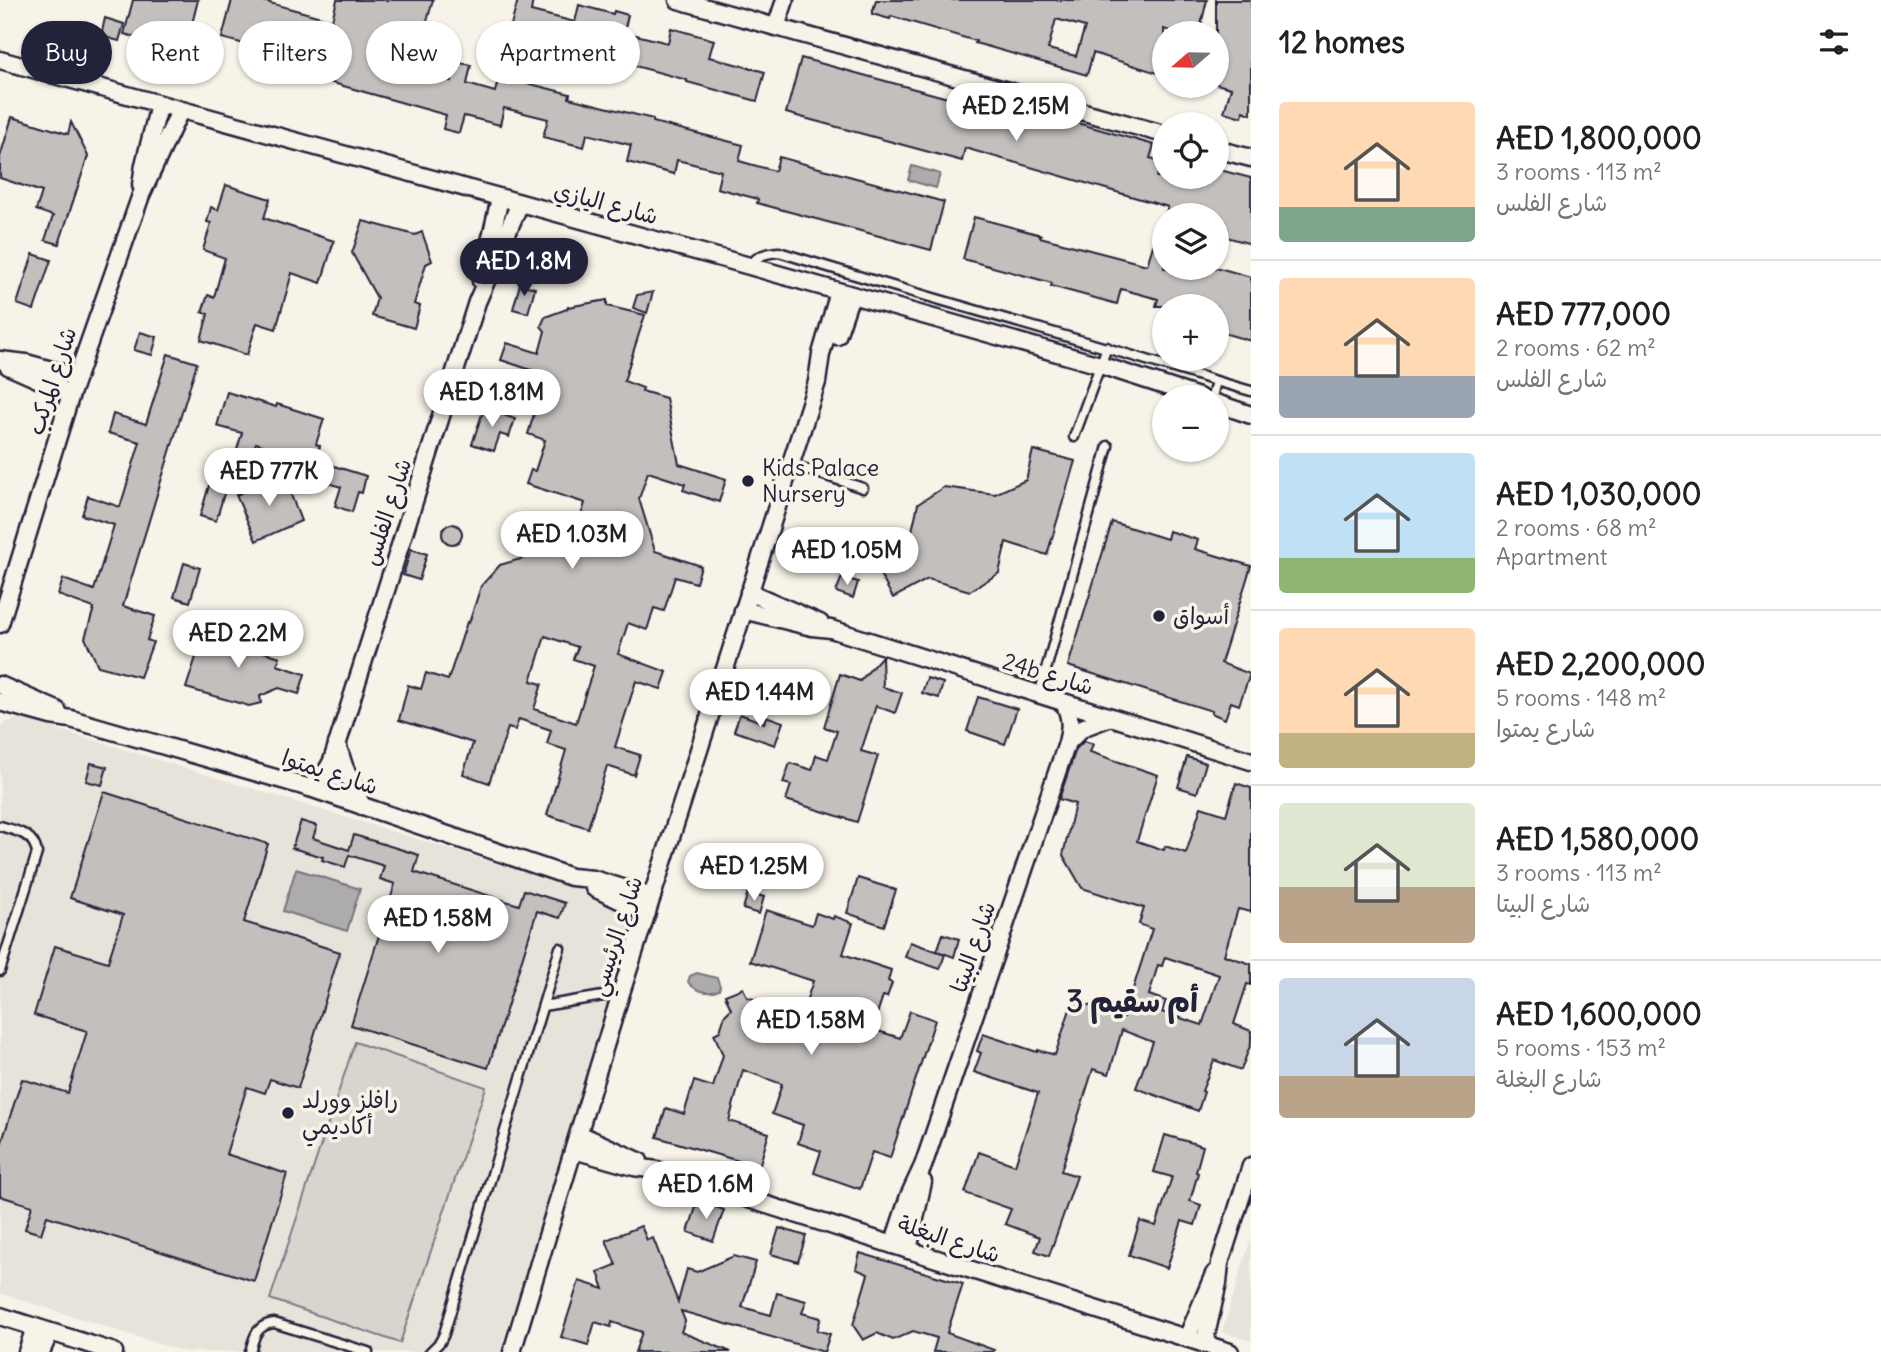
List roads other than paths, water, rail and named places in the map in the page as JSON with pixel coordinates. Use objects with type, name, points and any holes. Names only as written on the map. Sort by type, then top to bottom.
[{"type":"street","points":[[678,0],[1152,131]]},
{"type":"street","points":[[776,27],[785,0]]},
{"type":"street","name":"شارع اليازي","points":[[0,60],[750,266],[1162,385]]},
{"type":"street","name":"شارع المركب","points":[[141,195],[144,166],[159,105]]},
{"type":"street","name":"شارع المركب","points":[[0,624],[71,394],[141,195],[180,111]]},
{"type":"street","points":[[1229,152],[1251,158]]},
{"type":"street","name":"شارع الفلس","points":[[481,294],[484,264],[500,198]]},
{"type":"street","name":"شارع الفلس","points":[[310,788],[329,766],[337,744],[481,294],[520,204]]},
{"type":"street","name":"شارع الرئيسي","points":[[512,1352],[621,993],[790,464],[819,376],[827,362],[845,293]]},
{"type":"street","points":[[0,361],[26,363],[77,377]]},
{"type":"street","points":[[0,361],[71,394]]},
{"type":"street","points":[[1229,407],[1251,415]]},
{"type":"street","name":"24b شارع","points":[[749,592],[831,629],[1251,761]]},
{"type":"street","name":"24b شارع","points":[[743,610],[831,629]]},
{"type":"street","name":"شارع يمتوا","points":[[0,685],[41,702],[71,719]]},
{"type":"street","name":"شارع يمتوا","points":[[0,702],[71,719],[310,788],[650,905]]},
{"type":"street","name":"شارع البيتا","points":[[900,1247],[920,1195],[923,1166],[1067,743],[1071,725],[1064,703]]},
{"type":"street","points":[[1067,743],[1082,728],[1111,717]]},
{"type":"street","points":[[337,744],[362,806]]},
{"type":"street","name":"شارع البغلة","points":[[579,1134],[653,1169]]},
{"type":"street","name":"شارع البغلة","points":[[573,1150],[634,1167],[653,1169],[1230,1352]]},
{"type":"street","points":[[1187,1338],[1220,1263],[1251,1166]]},
{"type":"street","points":[[1203,1343],[1216,1293],[1220,1263]]},
{"type":"street","points":[[0,1316],[114,1352]]},
{"type":"street","points":[[27,1352],[42,1329]]},
{"type":"street","points":[[41,1352],[42,1329]]},
{"type":"lane","points":[[750,266],[756,257],[779,252],[927,298],[1107,347],[1251,391]]},
{"type":"lane","points":[[923,316],[927,298]]},
{"type":"lane","points":[[1074,437],[1107,347]]},
{"type":"lane","points":[[1215,385],[1216,381]]},
{"type":"lane","points":[[1039,695],[1108,446]]},
{"type":"lane","points":[[790,464],[863,488]]},
{"type":"lane","points":[[0,826],[26,834],[36,845],[37,853],[0,971]]},
{"type":"lane","points":[[430,1352],[444,1334],[560,948]]},
{"type":"lane","points":[[543,1006],[621,993]]},
{"type":"lane","points":[[250,1352],[256,1333],[263,1326],[274,1323],[368,1352]]},
{"type":"place","name":"Kids Palace Nursery","points":[[748,481]]},
{"type":"place","name":"أسواق","points":[[1159,616]]},
{"type":"place","name":"رافلز وورلد أكاديمي","points":[[288,1113]]},
{"type":"district","name":"أم سقيم 3","points":[[1132,1002]]}]
